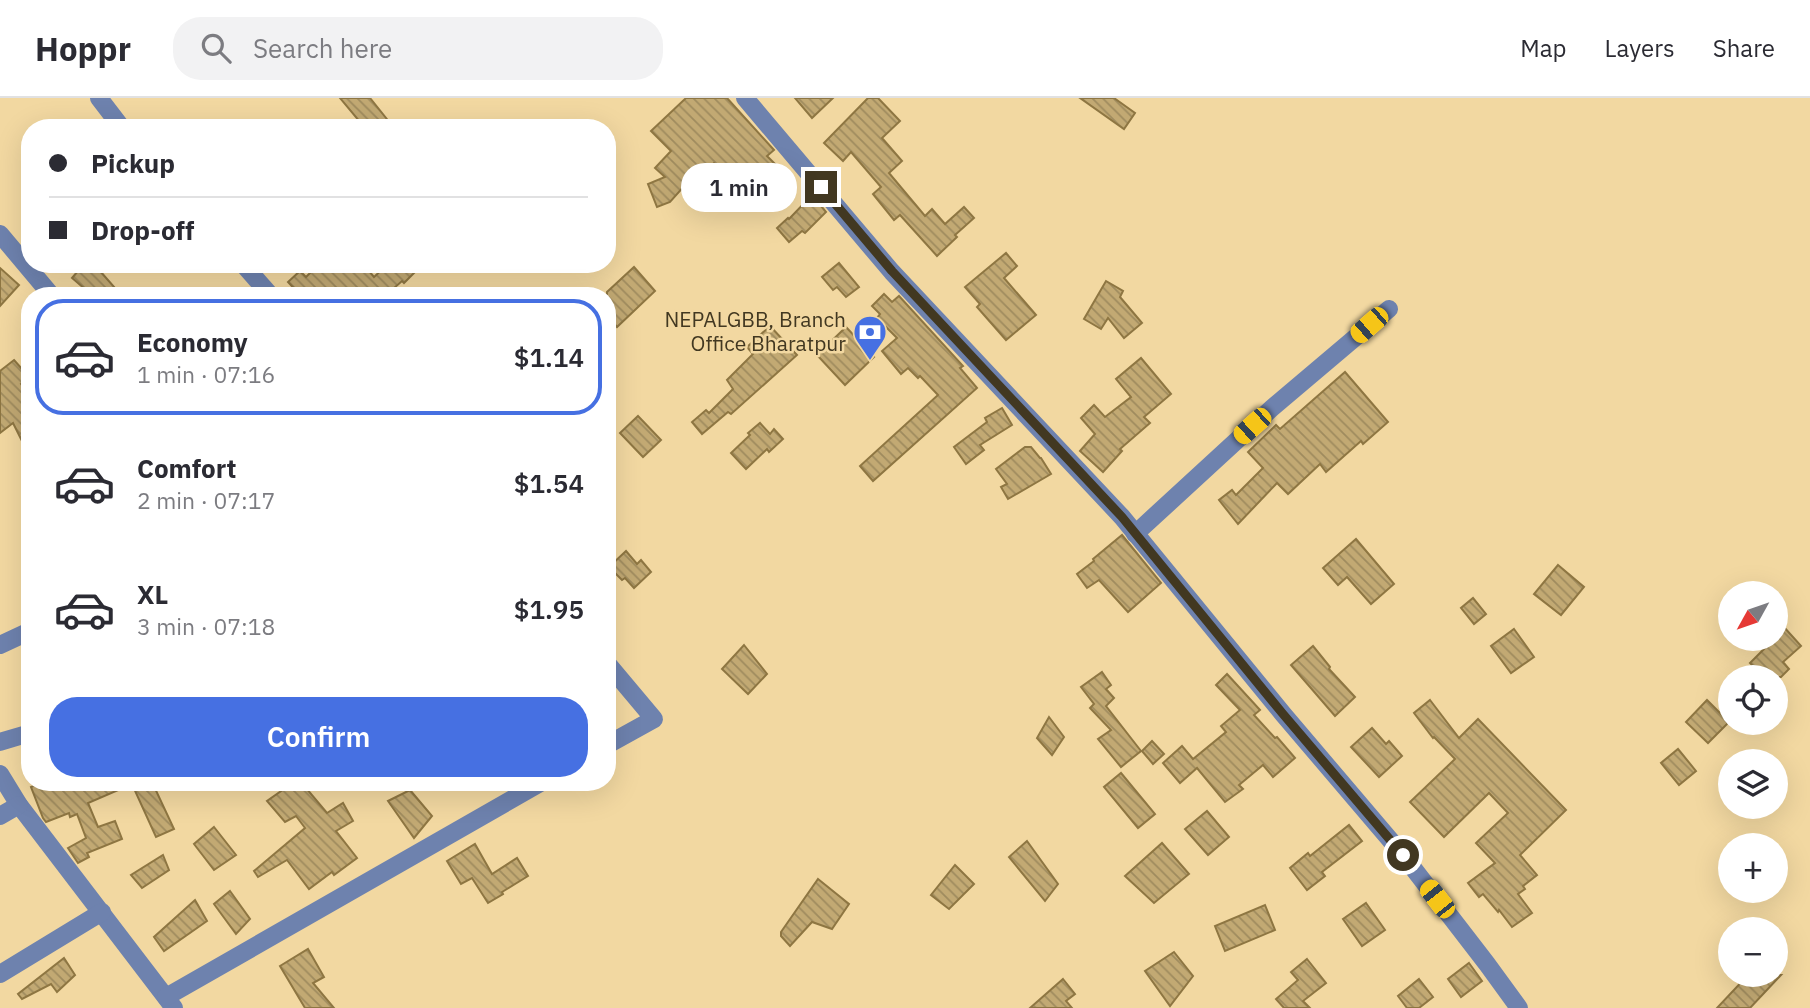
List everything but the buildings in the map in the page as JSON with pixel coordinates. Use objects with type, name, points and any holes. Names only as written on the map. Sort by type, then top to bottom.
[{"type":"street","points":[[99,98],[115,119]]},
{"type":"street","points":[[745,98],[892,271],[1122,517],[1403,855],[1519,1008]]},
{"type":"street","points":[[0,234],[21,259]]},
{"type":"street","points":[[33,273],[44,287]]},
{"type":"street","points":[[251,273],[263,287]]},
{"type":"street","points":[[1135,534],[1272,408],[1389,309]]},
{"type":"street","points":[[0,645],[21,635]]},
{"type":"street","points":[[616,674],[654,719],[616,740]]},
{"type":"street","points":[[0,742],[21,736]]},
{"type":"street","points":[[0,774],[19,805],[170,1002],[527,791]]},
{"type":"street","points":[[0,816],[19,805]]},
{"type":"street","points":[[0,974],[102,912]]},
{"type":"place","name":"NEPALGBB, Branch Office Bharatpur","points":[[870,362]]},
{"type":"route","points":[[821,187],[892,271],[1122,517],[1283,714],[1403,855]]}]
